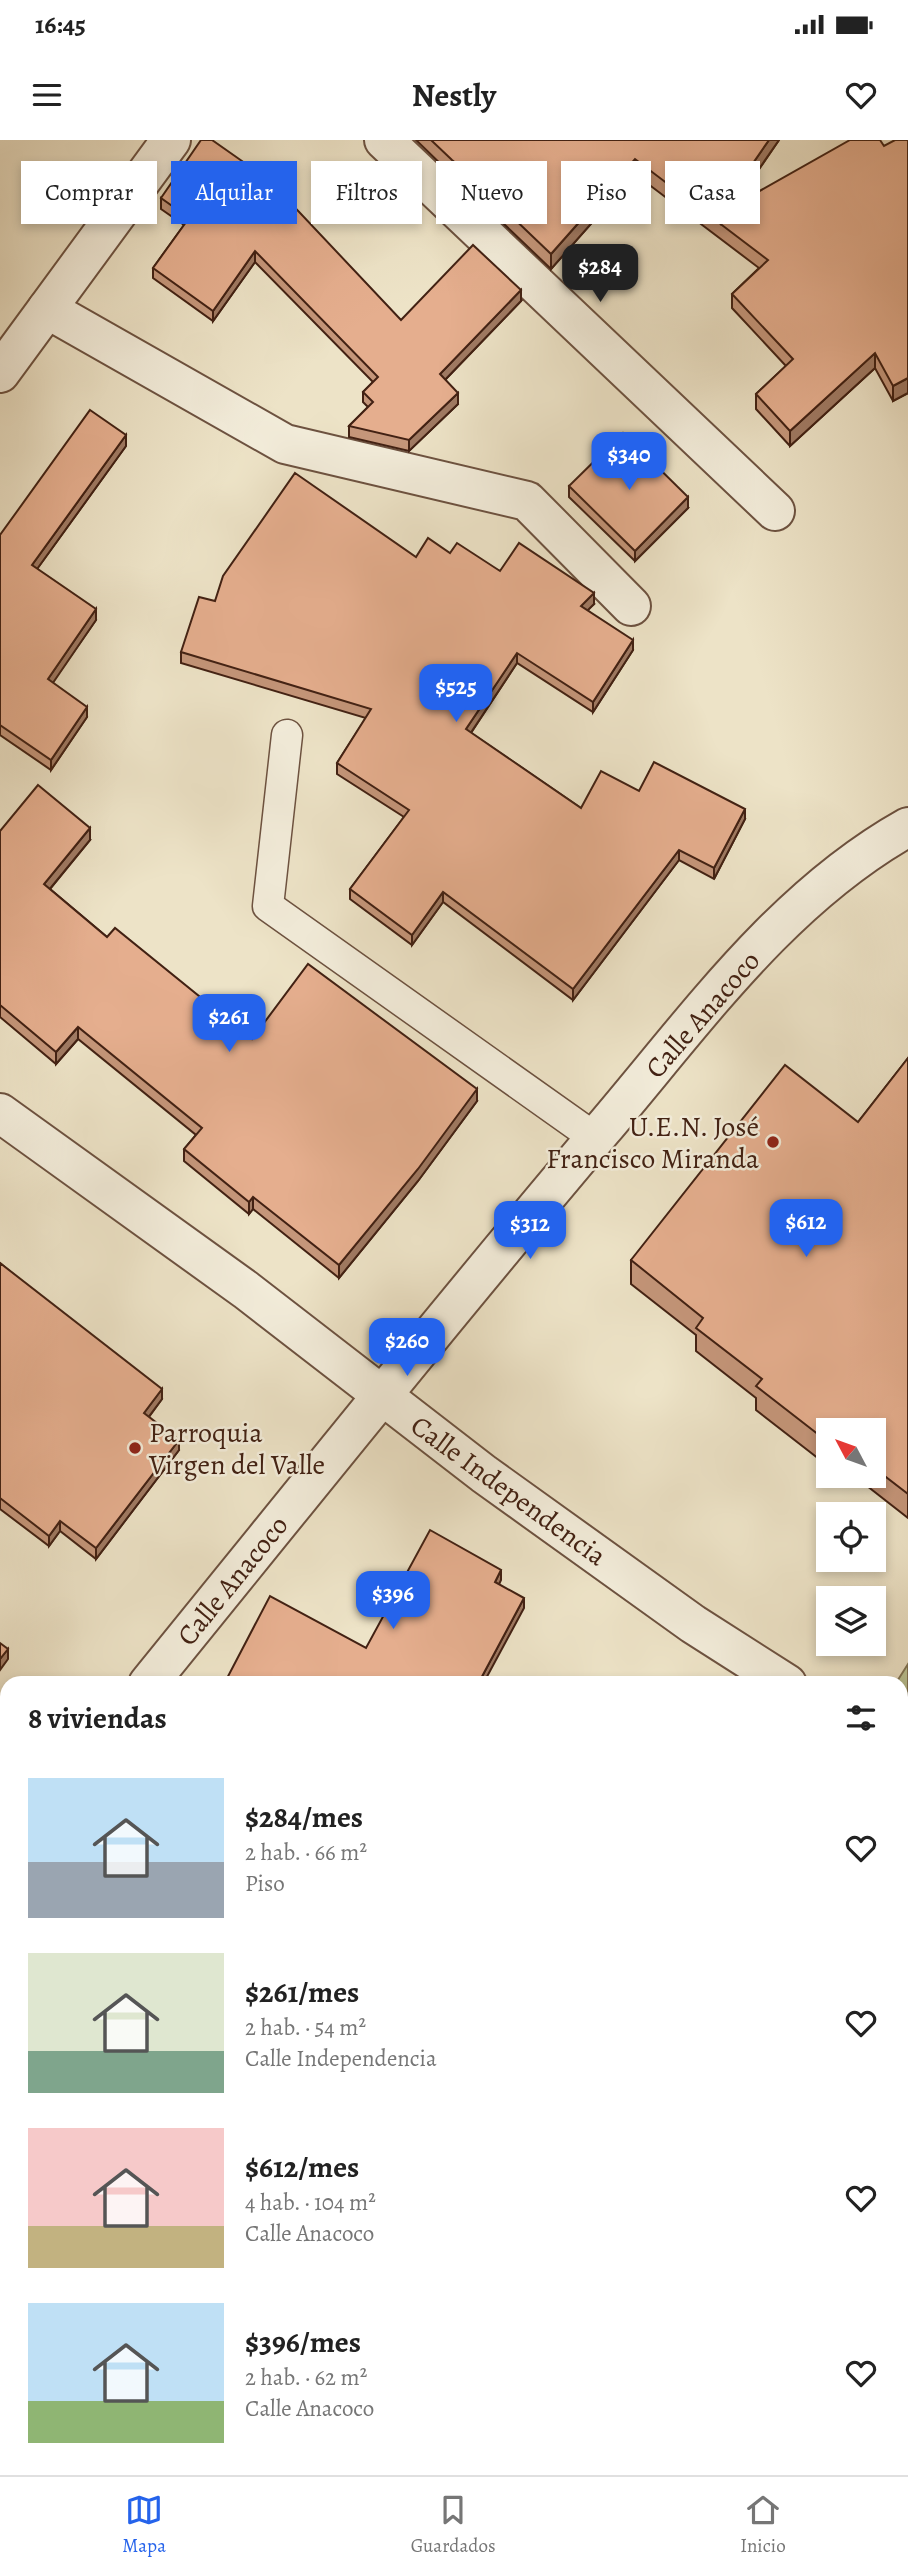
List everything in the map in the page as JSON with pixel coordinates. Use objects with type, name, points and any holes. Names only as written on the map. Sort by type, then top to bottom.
[{"type":"street","points":[[0,373],[171,140]]},
{"type":"street","points":[[384,140],[775,511]]},
{"type":"street","points":[[47,309],[285,444],[527,501],[631,606]]},
{"type":"street","name":"Calle Anacoco","points":[[154,1676],[595,1138],[747,960],[801,903],[869,849],[908,827]]},
{"type":"street","name":"Calle Independencia","points":[[0,1113],[246,1290],[484,1474],[694,1624],[775,1676]]},
{"type":"lane","points":[[287,736],[268,906],[595,1138]]},
{"type":"green space","points":[[908,1664],[908,1676],[900,1676]]},
{"type":"building","points":[[201,140],[212,140],[242,161],[187,161]]},
{"type":"building","points":[[431,140],[769,140],[754,161],[665,161],[665,182],[651,171],[651,161],[561,161],[561,224],[578,224],[551,254],[520,224],[547,224],[547,161],[452,160]]},
{"type":"building","points":[[850,140],[880,140],[884,146],[895,140],[908,140],[908,378],[893,386],[875,353],[790,431],[756,394],[793,359],[732,294],[768,260],[721,224],[760,224],[760,191]]},
{"type":"building","points":[[171,184],[171,205],[161,198]]},
{"type":"building","points":[[297,210],[401,320],[473,245],[521,290],[440,374],[458,393],[409,440],[349,426],[373,402],[363,392],[378,377],[255,251],[213,311],[153,268],[185,224],[297,224]]},
{"type":"building","points":[[90,410],[126,435],[32,565],[96,609],[48,679],[87,707],[51,760],[0,725],[0,535]]},
{"type":"building","points":[[623,433],[688,497],[635,551],[569,486]]},
{"type":"building","points":[[295,473],[416,557],[428,538],[450,553],[457,543],[500,571],[519,543],[594,593],[581,606],[633,640],[593,702],[517,653],[466,729],[581,808],[601,771],[639,791],[654,762],[745,809],[714,868],[679,850],[573,989],[443,892],[412,935],[350,889],[409,810],[337,763],[371,709],[181,652],[199,597],[215,601],[223,576]]},
{"type":"building","points":[[38,785],[90,828],[44,884],[107,937],[115,928],[252,1039],[308,964],[477,1089],[418,1169],[339,1265],[253,1197],[249,1202],[184,1149],[202,1128],[78,1027],[56,1052],[0,1005],[0,831]]},
{"type":"building","points":[[908,1058],[908,1494],[886,1477],[886,1418],[816,1418],[816,1433],[756,1386],[762,1379],[696,1328],[703,1318],[631,1260],[785,1065],[858,1122]]},
{"type":"building","points":[[0,1263],[162,1389],[144,1413],[179,1440],[96,1548],[60,1521],[49,1536],[0,1498]]},
{"type":"building","points":[[430,1530],[501,1570],[495,1582],[524,1598],[482,1676],[228,1676],[270,1596],[366,1648]]},
{"type":"building","points":[[0,1643],[8,1649],[0,1659]]},
{"type":"place","name":"U.E.N. José Francisco Miranda","points":[[773,1142]]},
{"type":"place","name":"Parroquia Virgen del Valle","points":[[135,1448]]}]
